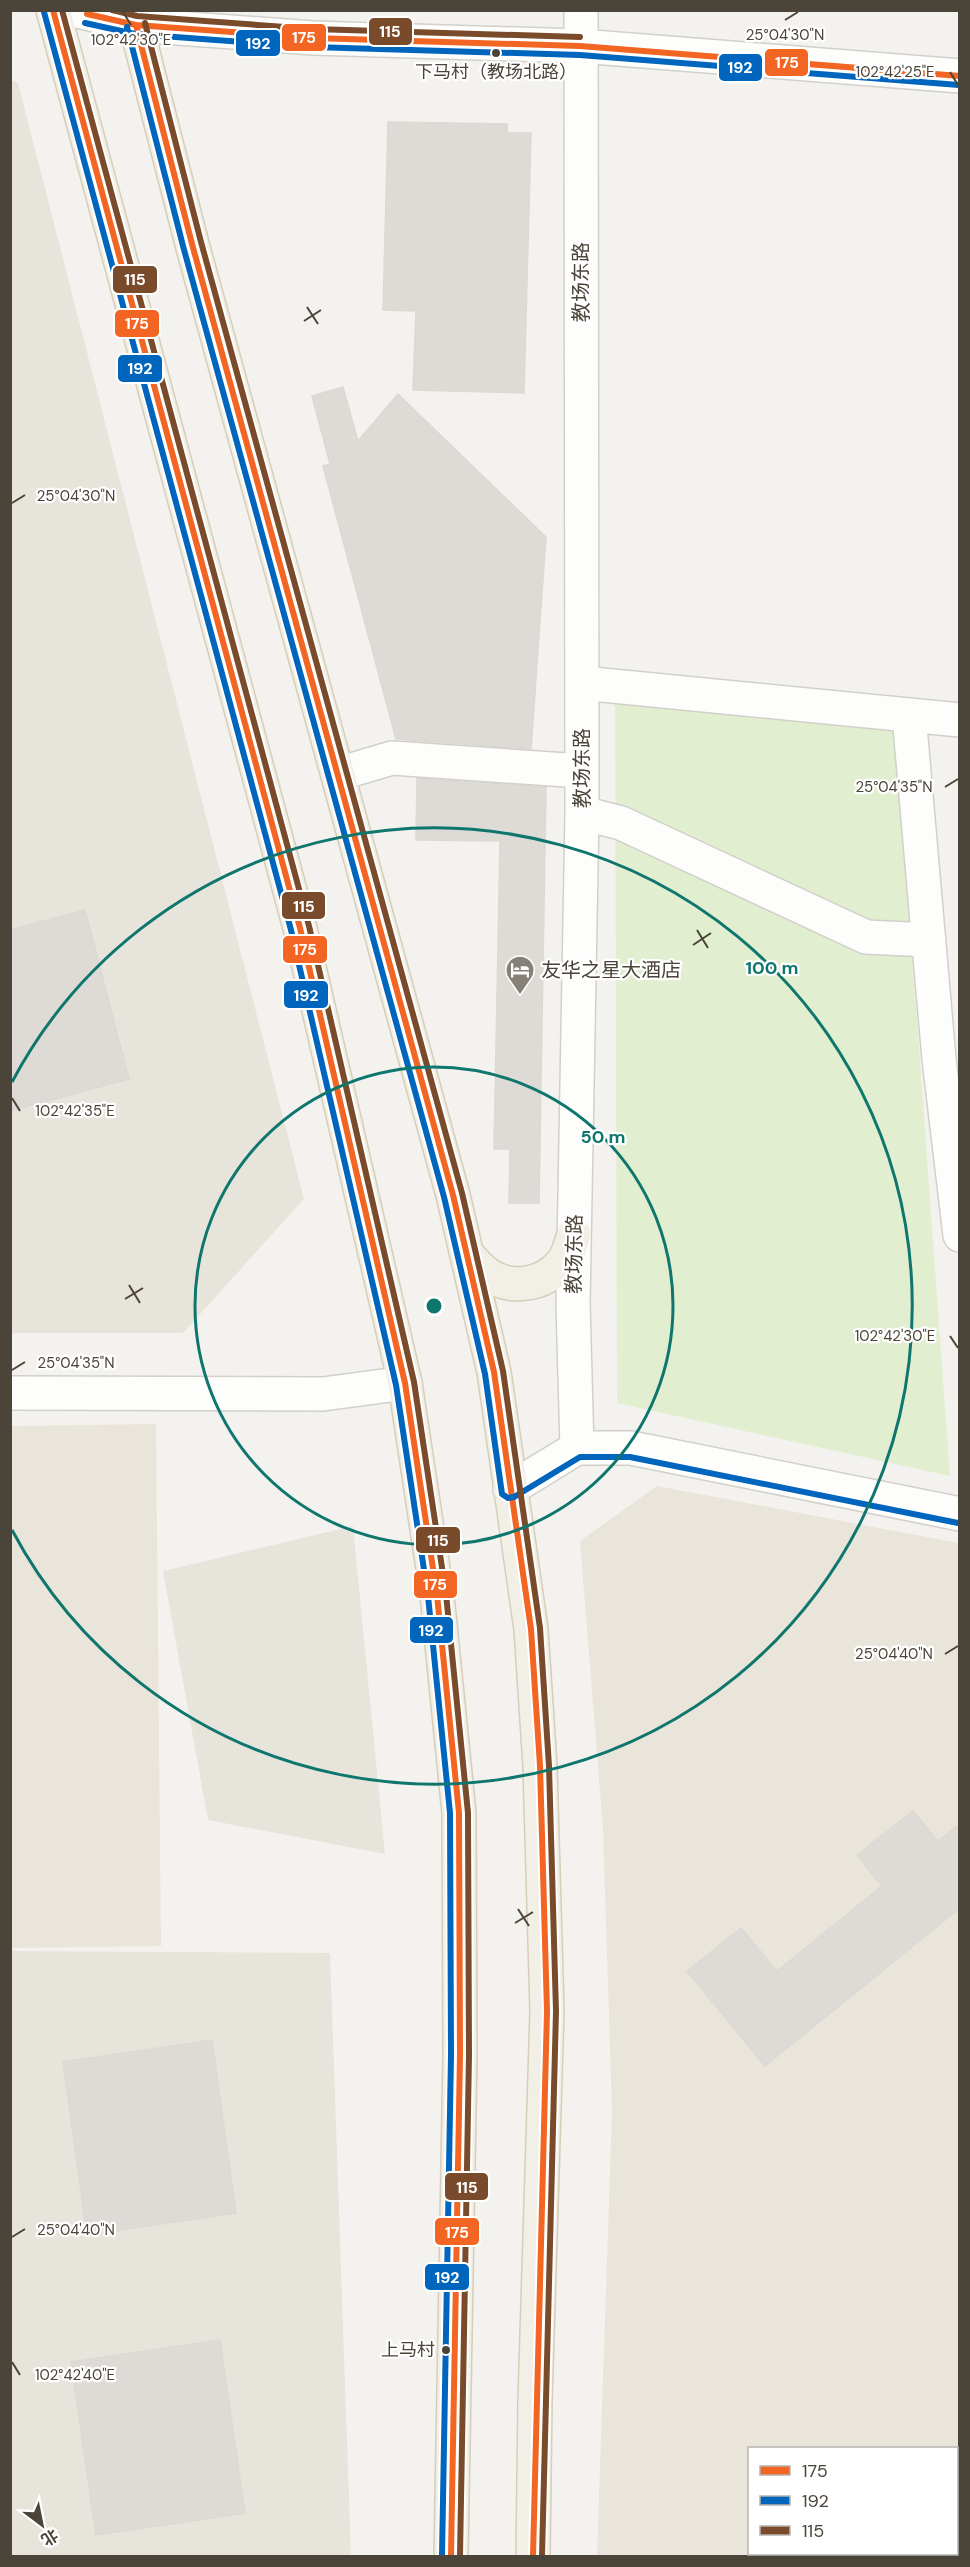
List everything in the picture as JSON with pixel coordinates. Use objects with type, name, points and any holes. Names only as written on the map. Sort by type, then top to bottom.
[{"type":"main road","points":[[53,10],[300,928],[405,1383],[437,1595],[459,1813],[460,2055],[451,2556]]},
{"type":"main road","points":[[134,18],[192,244],[453,1195],[494,1372],[531,1629],[540,1766],[548,2011],[535,2401],[533,2556]]},
{"type":"main road","points":[[467,1254],[486,1273],[497,1280],[523,1284],[545,1277],[563,1263],[574,1234]]},
{"type":"street","points":[[73,10],[312,38],[580,46],[960,76]]},
{"type":"street","name":"教场东路","points":[[577,1448],[574,1234],[582,813],[581,10]]},
{"type":"street","points":[[582,683],[960,720]]},
{"type":"street","points":[[909,715],[929,940],[960,1235]]},
{"type":"street","points":[[338,774],[392,758],[581,771]]},
{"type":"street","points":[[582,813],[621,822],[866,937],[929,940]]},
{"type":"street","points":[[10,1393],[323,1394],[405,1383]]},
{"type":"street","points":[[510,1489],[577,1448],[631,1448],[960,1514]]},
{"type":"shaded area","points":[[10,80],[18,83],[304,1199],[183,1333],[11,1333]]},
{"type":"shaded area","points":[[156,1424],[161,1946],[11,1948],[11,1426]]},
{"type":"shaded area","points":[[657,1486],[959,1543],[959,2556],[597,2556],[612,2111],[603,1829],[580,1541]]},
{"type":"shaded area","points":[[353,1526],[385,1854],[208,1820],[163,1571]]},
{"type":"shaded area","points":[[11,1951],[330,1953],[351,2556],[11,2556]]},
{"type":"green space","points":[[615,699],[896,730],[950,1476],[617,1403]]},
{"type":"building","points":[[388,122],[507,124],[507,133],[531,133],[524,393],[413,390],[416,311],[383,310]]},
{"type":"building","points":[[343,387],[358,441],[398,394],[546,537],[531,749],[396,739],[323,466],[330,464],[312,396]]},
{"type":"building","name":"友华之星大酒店","points":[[417,778],[546,787],[539,1203],[509,1203],[510,1149],[494,1149],[500,841],[416,840]]},
{"type":"building","points":[[85,910],[129,1079],[10,1111],[10,930]]},
{"type":"building","points":[[913,1811],[938,1841],[960,1824],[960,1908],[765,2066],[687,1971],[741,1928],[777,1971],[882,1886],[857,1855]]},
{"type":"building","points":[[212,2040],[236,2213],[87,2235],[63,2062]]},
{"type":"building","points":[[220,2340],[245,2513],[96,2535],[71,2362]]},
{"type":"transit line","name":"175","points":[[53,10],[300,928],[405,1383],[437,1595],[459,1813],[460,2055],[451,2556]]},
{"type":"transit line","name":"115","points":[[62,10],[309,926],[414,1382],[446,1594],[468,1813],[469,2055],[460,2556]]},
{"type":"transit line","name":"115","points":[[112,10],[137,16],[313,29],[580,37]]},
{"type":"transit line","name":"192","points":[[44,12],[291,930],[396,1385],[428,1596],[450,1813],[451,2055],[442,2556]]},
{"type":"transit line","name":"175","points":[[87,14],[136,25],[313,38],[580,46],[960,76]]},
{"type":"transit line","name":"192","points":[[85,23],[135,34],[312,47],[580,55],[959,85]]},
{"type":"transit line","name":"115","points":[[145,23],[201,242],[462,1193],[503,1371],[540,1628],[549,1766],[556,2011],[542,2556]]},
{"type":"transit line","name":"175","points":[[136,25],[192,244],[453,1195],[494,1372],[531,1629],[540,1766],[547,2011],[533,2556]]},
{"type":"transit line","name":"192","points":[[127,27],[183,246],[444,1197],[485,1374],[502,1494],[508,1498],[514,1497],[580,1457],[630,1457],[958,1523]]},
{"type":"place","name":"下马村（教场北路）","points":[[496,53]]},
{"type":"place","name":"友华之星大酒店","points":[[520,996]]},
{"type":"place","name":"上马村","points":[[446,2350]]}]
